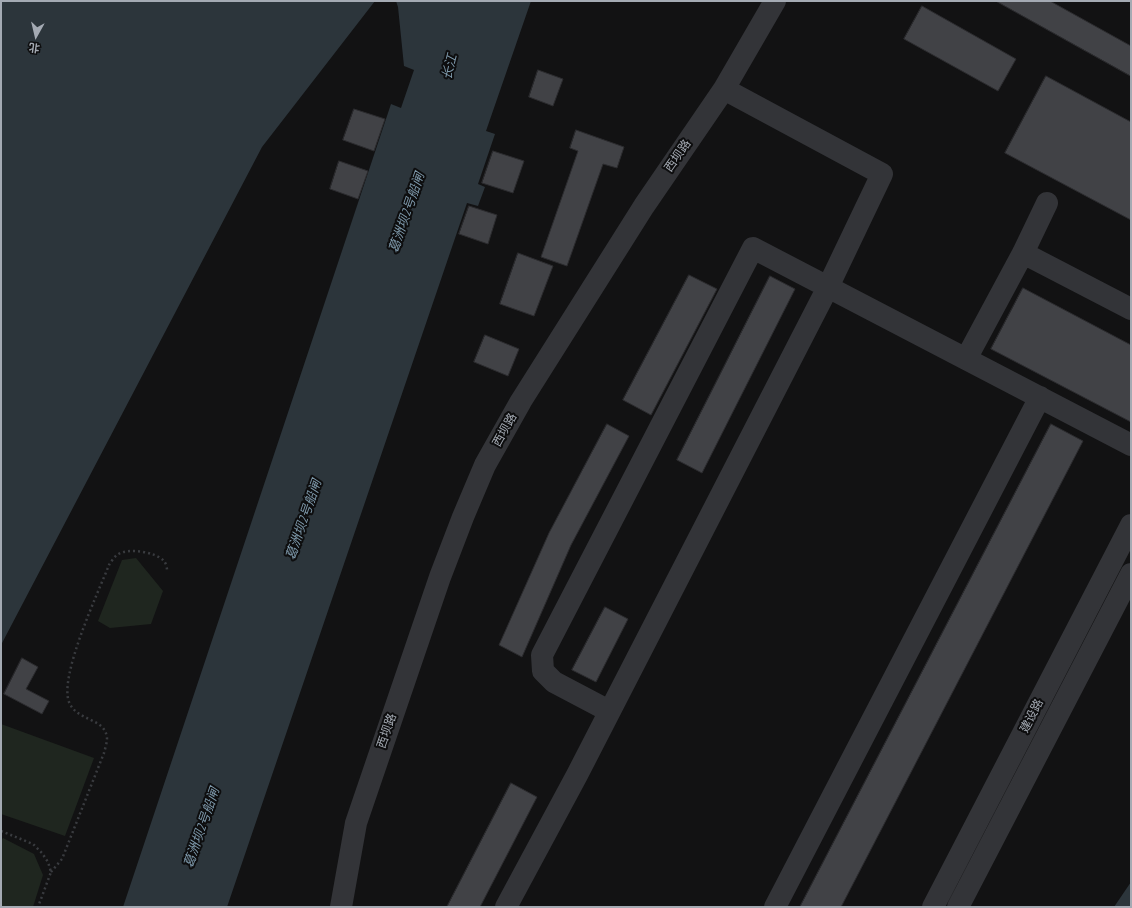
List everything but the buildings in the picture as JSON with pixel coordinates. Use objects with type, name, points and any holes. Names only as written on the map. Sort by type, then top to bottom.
[{"type":"lane","name":"西坝路","points":[[341,907],[356,823],[440,577],[463,517],[486,465],[521,401],[640,212],[724,89],[775,1]]},
{"type":"lane","points":[[506,907],[828,287],[882,174],[724,89]]},
{"type":"lane","points":[[966,359],[1023,253],[1047,203]]},
{"type":"lane","points":[[609,711],[554,682],[543,671],[542,655],[753,248],[1131,445]]},
{"type":"lane","points":[[1023,253],[1131,309]]},
{"type":"lane","points":[[776,907],[1040,397]]},
{"type":"lane","name":"建设路","points":[[933,907],[1131,525]]},
{"type":"lane","points":[[958,907],[1131,574]]},
{"type":"path","points":[[38,907],[51,872],[62,859],[104,753],[107,740],[106,732],[100,724],[76,714],[69,702],[68,689],[72,658],[109,565],[117,555],[126,552],[138,551],[155,555],[165,562],[167,570]]},
{"type":"path","points":[[1,831],[33,844],[48,862],[51,872]]},
{"type":"shaded area","points":[[136,558],[163,591],[151,624],[110,628],[98,621],[122,560]]},
{"type":"shaded area","points":[[1,724],[94,758],[65,836],[1,814]]},
{"type":"shaded area","points":[[3,838],[34,854],[43,875],[33,907],[1,907],[1,841]]},
{"type":"water","points":[[1,1],[375,1],[262,147],[1,645]]},
{"type":"water","points":[[396,1],[531,1],[486,131],[495,134],[478,184],[485,187],[478,206],[467,203],[227,907],[123,907],[391,104],[401,108],[414,70],[404,66],[398,7]]},
{"type":"water","points":[[1131,882],[1131,907],[1114,907]]},
{"type":"water label","name":"长江","points":[[450,67]]},
{"type":"water label","name":"葛洲坝2号船闸","points":[[407,213]]},
{"type":"water label","name":"葛洲坝2号船闸","points":[[304,520]]},
{"type":"water label","name":"葛洲坝2号船闸","points":[[202,828]]}]
